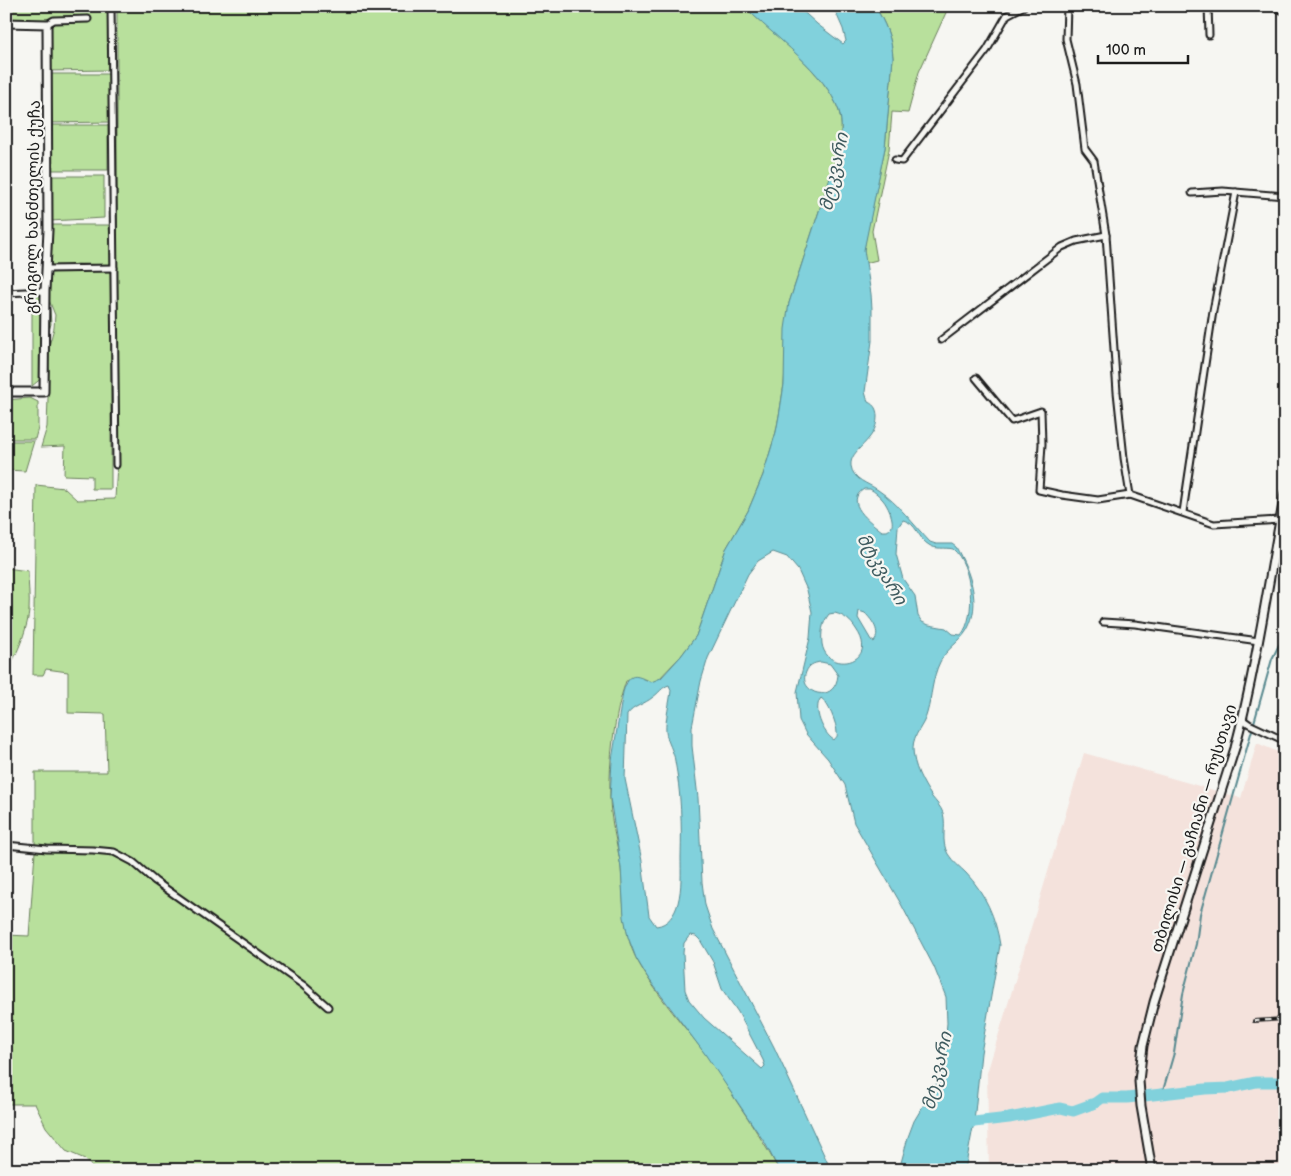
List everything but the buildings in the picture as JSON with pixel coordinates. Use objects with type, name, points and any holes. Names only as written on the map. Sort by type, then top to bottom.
[{"type":"main road","points":[[6,23],[47,24]]},
{"type":"main road","name":"გრიგოლ ხანძთელის ქუჩა","points":[[6,392],[44,392],[48,230],[47,24]]},
{"type":"main road","name":"თბილისი — გაჩიანი — რუსთავი","points":[[1152,1170],[1141,1106],[1139,1081],[1143,1046],[1154,1002],[1232,757],[1258,641],[1285,493]]},
{"type":"street","points":[[111,6],[116,465]]},
{"type":"street","points":[[895,160],[902,162],[987,50],[1007,15],[1024,6]]},
{"type":"street","points":[[1067,6],[1066,39],[1077,84],[1085,149],[1094,161],[1106,235],[1117,392],[1130,495]]},
{"type":"street","points":[[1208,6],[1209,35]]},
{"type":"street","points":[[1274,6],[1285,12]]},
{"type":"street","points":[[47,24],[54,20],[88,19]]},
{"type":"street","points":[[1192,193],[1236,192],[1285,196]]},
{"type":"street","points":[[1183,512],[1213,311],[1236,192]]},
{"type":"street","points":[[941,340],[1062,247],[1106,235]]},
{"type":"street","points":[[46,269],[114,268]]},
{"type":"street","points":[[6,293],[45,291]]},
{"type":"street","points":[[976,378],[1012,421],[1041,411],[1042,444],[1039,490],[1098,500],[1130,495],[1214,524],[1280,520]]},
{"type":"street","points":[[1103,622],[1135,624],[1258,641]]},
{"type":"street","points":[[1242,718],[1249,724],[1285,741]]},
{"type":"street","points":[[6,844],[47,849],[114,852],[133,862],[155,881],[302,985],[328,1007]]},
{"type":"shaded area","points":[[1257,743],[1285,755],[1285,1170],[989,1170],[987,1073],[1084,753],[1241,798]]},
{"type":"green space","points":[[6,6],[108,6],[110,70],[46,71],[46,27],[6,25]]},
{"type":"green space","points":[[117,6],[744,6],[811,69],[832,97],[839,111],[841,121],[839,150],[789,303],[784,384],[776,432],[763,475],[748,511],[726,549],[696,636],[681,656],[657,681],[651,682],[645,679],[626,681],[615,723],[610,768],[611,815],[621,868],[626,927],[632,949],[652,984],[717,1070],[779,1170],[95,1170],[85,1159],[66,1151],[46,1127],[35,1104],[6,1104],[6,935],[29,936],[35,852],[35,772],[107,772],[105,714],[68,713],[68,672],[46,669],[43,675],[33,675],[36,485],[64,488],[77,500],[115,499],[117,464]]},
{"type":"green space","points":[[875,6],[949,6],[919,72],[908,113],[892,112],[889,150],[872,231],[877,260],[865,263],[866,237],[885,148],[893,58],[887,31]]},
{"type":"green space","points":[[48,74],[111,74],[111,122],[48,123]]},
{"type":"green space","points":[[50,125],[108,125],[108,170],[50,170]]},
{"type":"green space","points":[[50,176],[104,176],[104,218],[50,221]]},
{"type":"green space","points":[[51,225],[109,225],[112,265],[78,264],[51,267]]},
{"type":"green space","points":[[111,266],[111,489],[92,489],[92,476],[64,475],[65,446],[41,447],[47,427],[49,369],[46,357],[54,328],[55,315],[47,295],[49,273]]},
{"type":"green space","points":[[32,295],[41,295],[50,309],[51,324],[42,353],[43,377],[32,386]]},
{"type":"green space","points":[[30,398],[38,402],[38,428],[35,439],[6,439],[6,400]]},
{"type":"green space","points":[[6,441],[34,441],[25,471],[6,470]]},
{"type":"green space","points":[[6,568],[28,571],[28,617],[23,636],[13,660],[6,659]]},
{"type":"water","name":"მტკვარი","points":[[744,6],[797,6],[843,44],[846,41],[843,29],[833,6],[875,6],[890,37],[893,58],[885,148],[864,250],[872,309],[872,341],[865,392],[868,402],[877,412],[877,417],[873,433],[854,455],[851,466],[852,471],[861,481],[878,490],[893,502],[930,542],[952,544],[956,547],[970,577],[974,598],[974,609],[967,630],[940,662],[935,674],[926,718],[913,743],[913,755],[919,774],[943,813],[944,844],[948,854],[973,881],[984,897],[996,925],[1000,945],[981,1053],[974,1122],[965,1170],[899,1170],[914,1121],[938,1081],[943,1066],[947,1023],[946,997],[934,967],[901,904],[854,823],[845,785],[828,759],[806,734],[799,720],[797,692],[810,638],[812,612],[807,590],[798,570],[787,557],[773,552],[758,561],[748,574],[708,658],[701,681],[692,727],[692,746],[698,798],[705,905],[713,929],[774,1047],[831,1170],[779,1170],[765,1143],[705,1054],[648,978],[636,958],[628,937],[624,917],[621,868],[610,798],[612,760],[623,692],[628,681],[634,676],[651,682],[661,678],[696,636],[726,549],[748,511],[763,475],[776,432],[784,384],[785,329],[789,303],[840,145],[841,121],[839,111],[823,82],[797,55]],"holes":[[[864,489],[870,489],[877,494],[885,503],[890,513],[892,519],[891,528],[888,531],[882,531],[865,517],[857,506],[858,494]],[[903,520],[911,524],[929,545],[953,549],[965,567],[970,591],[971,604],[969,616],[966,627],[961,635],[953,634],[946,628],[922,622],[918,616],[915,596],[903,579],[896,554],[898,527]],[[859,611],[865,613],[875,627],[876,638],[874,642],[858,618]],[[835,613],[845,617],[854,626],[862,641],[862,650],[858,657],[842,662],[833,660],[826,654],[822,644],[822,636],[823,625],[829,614]],[[816,663],[830,664],[838,675],[835,685],[830,691],[818,693],[807,686],[806,672],[808,668]],[[669,685],[671,690],[666,732],[674,757],[679,785],[681,880],[675,911],[664,924],[656,926],[649,916],[642,861],[625,779],[627,715],[632,709],[650,699]],[[821,698],[832,714],[837,735],[834,740],[823,727],[818,714]],[[690,935],[696,936],[713,962],[722,989],[738,1012],[763,1060],[765,1066],[762,1069],[704,1018],[689,1000],[685,990],[684,943]]]},
{"type":"waterway","points":[[1162,1094],[1174,1053],[1183,994],[1196,944],[1200,914],[1272,659],[1285,636]]},
{"type":"waterway","points":[[960,1122],[1009,1118],[1060,1108],[1073,1111],[1095,1103],[1102,1098],[1127,1098],[1228,1088],[1256,1082],[1285,1082]]},
{"type":"railway","points":[[1254,1021],[1285,1019]]}]
